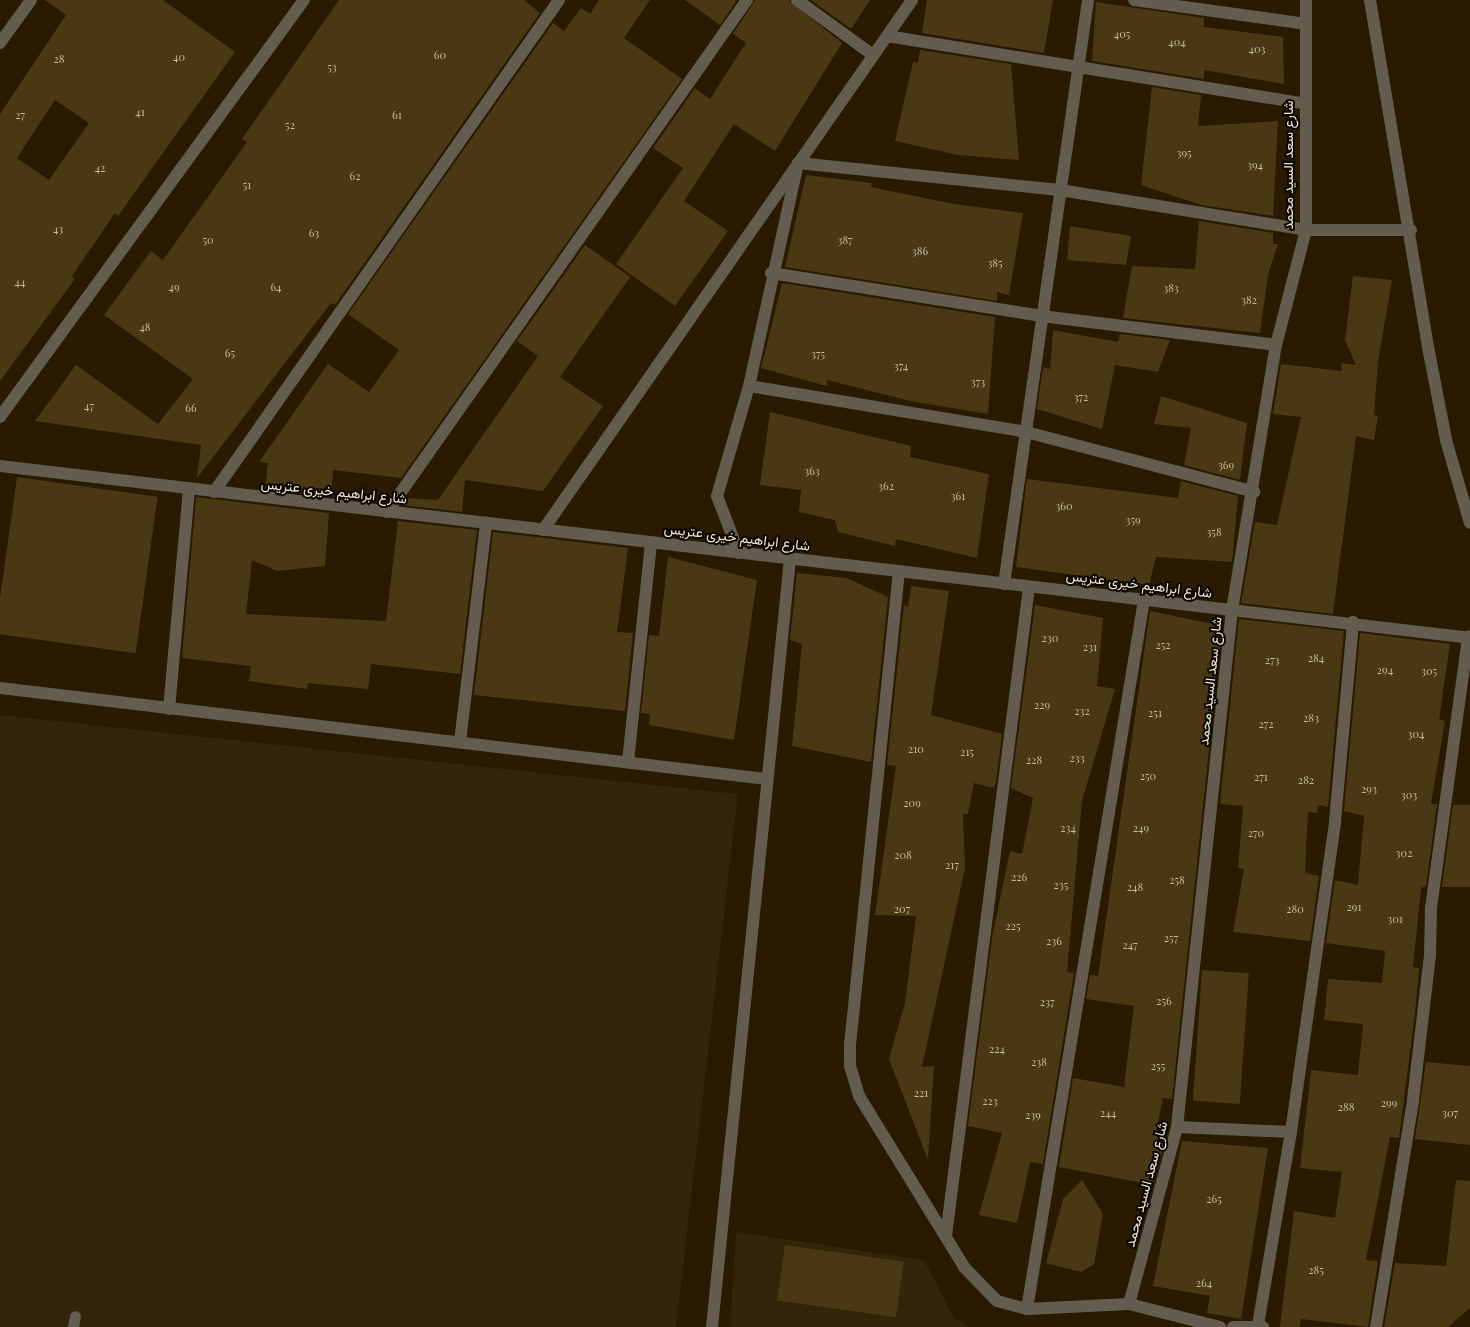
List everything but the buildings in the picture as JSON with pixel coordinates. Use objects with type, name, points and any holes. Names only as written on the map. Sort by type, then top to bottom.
[{"type":"street","points":[[0,43],[31,0]]},
{"type":"street","points":[[0,417],[304,0]]},
{"type":"street","points":[[214,492],[559,0]]},
{"type":"street","points":[[387,512],[747,0]]},
{"type":"street","points":[[797,0],[873,55]]},
{"type":"street","points":[[543,530],[912,0]]},
{"type":"street","points":[[1004,584],[1041,316],[1088,0]]},
{"type":"street","points":[[1134,0],[1306,24]]},
{"type":"street","name":"شارع سعد السيد محمد","points":[[1130,1304],[1177,1127],[1232,610],[1254,492],[1276,345],[1306,230],[1302,103],[1306,0]]},
{"type":"street","points":[[1370,0],[1446,440],[1470,523]]},
{"type":"street","points":[[886,36],[1302,103]]},
{"type":"street","points":[[798,163],[1060,190],[1306,230],[1411,230]]},
{"type":"street","points":[[739,552],[717,496],[749,386],[771,273],[798,163]]},
{"type":"street","points":[[771,273],[1041,316],[1276,345]]},
{"type":"street","points":[[749,386],[1026,432],[1254,492]]},
{"type":"street","name":"شارع ابراهيم خيرى عتريس","points":[[0,466],[1030,587],[1353,622],[1469,638]]},
{"type":"street","points":[[169,709],[189,489]]},
{"type":"street","points":[[460,742],[486,523]]},
{"type":"street","points":[[628,762],[652,542]]},
{"type":"street","points":[[712,1327],[766,779],[790,558]]},
{"type":"street","points":[[899,571],[850,1066],[859,1096],[964,1266],[997,1301],[1027,1309],[1130,1304],[1220,1327]]},
{"type":"street","points":[[946,1236],[1030,587]]},
{"type":"street","points":[[1027,1309],[1144,600]]},
{"type":"street","points":[[1233,1327],[1260,1326],[1291,1132],[1335,821],[1353,622]]},
{"type":"street","points":[[1376,1327],[1413,1100],[1430,956],[1431,908],[1469,638]]},
{"type":"street","points":[[0,688],[766,779]]},
{"type":"street","points":[[1177,1127],[1291,1132]]},
{"type":"shaded area","points":[[0,715],[738,794],[676,1327],[0,1327]]},
{"type":"shaded area","points":[[736,1232],[924,1260],[954,1318],[968,1327],[730,1327]]}]
